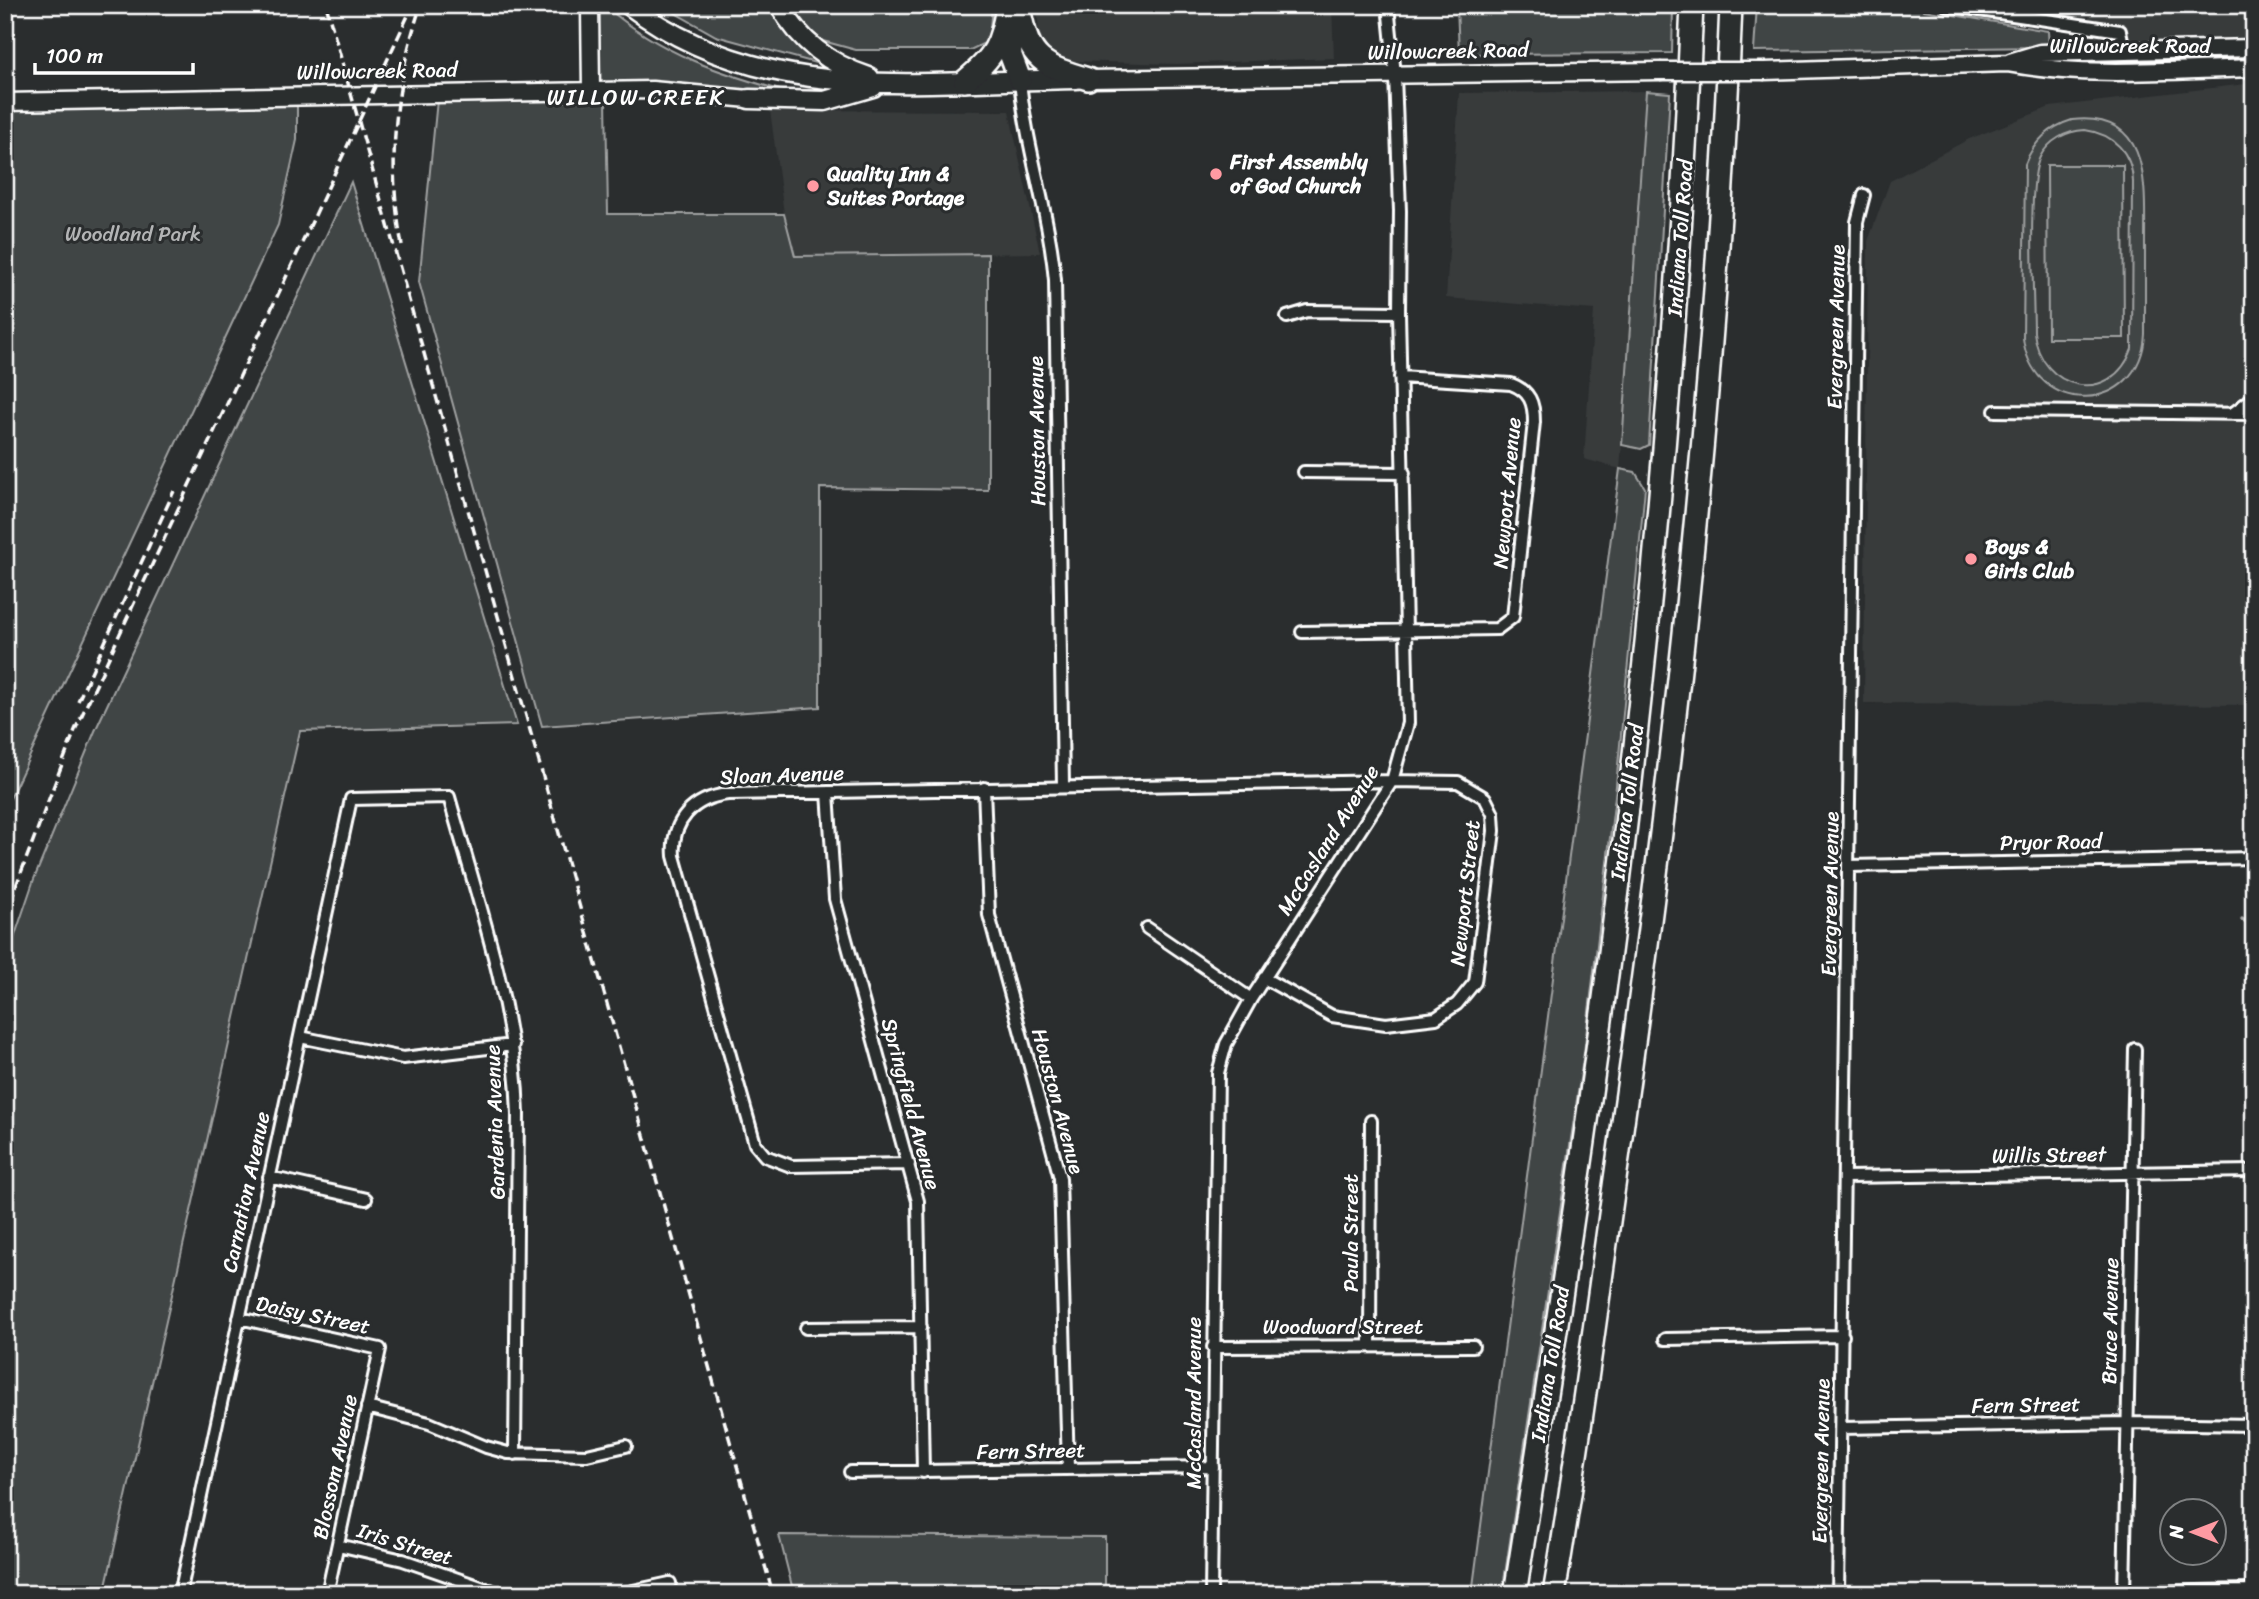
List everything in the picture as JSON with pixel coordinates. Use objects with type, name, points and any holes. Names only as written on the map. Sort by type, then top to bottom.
[{"type":"highway","name":"Indiana Toll Road","points":[[1515,1594],[1570,1231],[1631,776],[1665,447],[1692,5]]},
{"type":"highway","name":"Indiana Toll Road","points":[[1554,1594],[1636,1037],[1667,796],[1701,463],[1731,5]]},
{"type":"highway","points":[[1014,7],[1038,58],[1052,69],[1087,79]]},
{"type":"highway","points":[[1014,7],[1020,80]]},
{"type":"highway","points":[[965,81],[995,52],[1014,7]]},
{"type":"main road","points":[[628,5],[724,57],[809,79],[889,83]]},
{"type":"main road","points":[[779,5],[795,33],[819,52],[858,73],[889,83]]},
{"type":"main road","points":[[590,8],[591,90]]},
{"type":"main road","name":"Willowcreek Road","points":[[2007,63],[2040,53],[2254,48]]},
{"type":"main road","name":"Willowcreek Road","points":[[889,83],[1765,71],[2007,63],[2044,70],[2118,72],[2254,68]]},
{"type":"main road","points":[[749,99],[825,101],[889,83]]},
{"type":"main road","name":"Willowcreek Road","points":[[5,102],[591,90],[682,91],[749,99]]},
{"type":"street","name":"McCasland Avenue","points":[[1211,1594],[1218,1073],[1226,1044],[1251,999],[1392,781],[1408,723],[1400,377],[1400,211],[1395,75],[1388,5]]},
{"type":"street","points":[[1945,5],[2120,31],[2125,52]]},
{"type":"street","name":"Houston Avenue","points":[[1020,80],[1023,119],[1051,240],[1055,280],[1063,785]]},
{"type":"street","name":"Evergreen Avenue","points":[[1838,1594],[1846,1177],[1857,222],[1864,195]]},
{"type":"street","points":[[1287,317],[1307,311],[1399,312]]},
{"type":"street","name":"Newport Avenue","points":[[1302,632],[1497,629],[1513,617],[1534,410],[1526,392],[1511,384],[1400,377]]},
{"type":"street","points":[[2232,414],[2254,397]]},
{"type":"street","points":[[1995,411],[2254,414]]},
{"type":"street","points":[[1304,472],[1404,473]]},
{"type":"street","name":"Sloan Avenue","points":[[909,1164],[791,1166],[765,1156],[755,1144],[674,856],[676,829],[683,815],[695,804],[712,796],[828,792],[1063,785],[1392,781]]},
{"type":"street","name":"Newport Street","points":[[1264,978],[1332,1016],[1387,1024],[1436,1017],[1457,1004],[1475,982],[1494,831],[1493,814],[1485,798],[1458,782],[1392,781]]},
{"type":"street","name":"Houston Avenue","points":[[984,788],[989,915],[1060,1178],[1068,1469]]},
{"type":"street","name":"Springfield Avenue","points":[[828,792],[835,899],[918,1201],[923,1472]]},
{"type":"street","name":"Carnation Avenue","points":[[180,1594],[351,799],[449,797]]},
{"type":"street","name":"Gardenia Avenue","points":[[449,797],[504,998],[513,1045],[518,1114],[515,1454]]},
{"type":"street","name":"Pryor Road","points":[[1849,866],[2254,858]]},
{"type":"street","points":[[1147,928],[1251,999]]},
{"type":"street","points":[[300,1037],[403,1058],[513,1045]]},
{"type":"street","name":"Bruce Avenue","points":[[2124,1592],[2135,1049]]},
{"type":"street","name":"Paula Street","points":[[1370,1345],[1371,1121]]},
{"type":"street","name":"Willis Street","points":[[1846,1177],[2254,1171]]},
{"type":"street","points":[[270,1177],[366,1199]]},
{"type":"street","name":"Daisy Street","points":[[239,1318],[380,1349]]},
{"type":"street","points":[[806,1328],[921,1327]]},
{"type":"street","points":[[1665,1339],[1843,1336]]},
{"type":"street","name":"Woodward Street","points":[[1213,1347],[1473,1346]]},
{"type":"street","name":"Blossom Avenue","points":[[327,1594],[380,1349]]},
{"type":"street","points":[[367,1407],[417,1419],[486,1447],[515,1454],[587,1455],[626,1446]]},
{"type":"street","name":"Fern Street","points":[[1841,1428],[2128,1423],[2254,1426]]},
{"type":"street","name":"Fern Street","points":[[850,1472],[1213,1467]]},
{"type":"street","name":"Iris Street","points":[[338,1545],[403,1560],[501,1594]]},
{"type":"street","points":[[619,1594],[670,1583]]},
{"type":"street","points":[[2022,1594],[2254,1590]]},
{"type":"shaded area","points":[[1037,5],[1332,5],[1334,58],[1177,64],[1068,61],[1049,57],[1039,37]]},
{"type":"shaded area","points":[[2089,5],[2254,5],[2254,42],[2090,47]]},
{"type":"shaded area","points":[[2254,83],[2254,705],[1864,703],[1868,241],[1890,181],[1969,139],[2050,107]]},
{"type":"shaded area","points":[[1646,91],[1620,469],[1584,459],[1594,310],[1446,298],[1459,93]]},
{"type":"shaded area","points":[[770,110],[1009,111],[1040,253],[794,256],[784,214]]},
{"type":"green space","points":[[444,5],[604,5],[647,37],[692,60],[791,93],[666,83],[599,84],[597,8],[443,9]]},
{"type":"green space","points":[[661,5],[769,5],[790,38],[823,65],[716,36]]},
{"type":"green space","points":[[791,5],[992,5],[989,41],[970,50],[856,50],[823,41],[799,22]]},
{"type":"green space","points":[[1457,5],[1673,5],[1672,53],[1459,54]]},
{"type":"green space","points":[[1757,5],[1923,5],[1923,10],[2048,31],[2049,47],[1754,51]]},
{"type":"green space","points":[[1646,91],[1670,93],[1649,445],[1641,449],[1622,445]]},
{"type":"green space","points":[[606,99],[608,214],[784,214],[795,256],[988,254],[988,490],[820,488],[820,707],[542,726],[419,282],[437,100]]},
{"type":"green space","name":"Woodland Park","points":[[297,103],[297,140],[278,225],[5,809],[5,106]]},
{"type":"green space","points":[[2072,120],[2098,120],[2117,128],[2130,140],[2138,157],[2145,198],[2145,334],[2139,361],[2126,380],[2107,392],[2086,397],[2065,394],[2046,383],[2031,364],[2023,338],[2025,164],[2043,136]],"holes":[[[2071,132],[2095,132],[2120,147],[2132,172],[2132,349],[2122,367],[2109,379],[2093,385],[2062,379],[2049,368],[2039,352],[2034,332],[2032,241],[2034,190],[2040,157],[2048,146]]]},
{"type":"green space","points":[[2047,165],[2123,165],[2124,338],[2048,338]]},
{"type":"green space","points":[[351,182],[517,725],[300,731],[104,1594],[5,1594],[5,965],[34,879],[95,731]]},
{"type":"green space","points":[[1620,469],[1635,472],[1645,488],[1615,796],[1584,1053],[1502,1594],[1472,1594]]},
{"type":"green space","points":[[779,1535],[1105,1537],[1105,1594],[794,1594]]},
{"type":"waterway","points":[[2242,919],[2254,927]]},
{"type":"railway","points":[[326,5],[773,1594]]},
{"type":"railway","points":[[5,915],[75,730],[413,5]]},
{"type":"railway","points":[[402,245],[395,187],[395,129],[403,71],[418,14]]},
{"type":"railway","points":[[78,701],[174,491]]},
{"type":"place","name":"First Assembly of God Church","points":[[1216,174]]},
{"type":"place","name":"Quality Inn & Suites Portage","points":[[813,186]]},
{"type":"place","name":"Boys & Girls Club","points":[[1971,559]]},
{"type":"district","name":"WILLOW CREEK","points":[[636,97]]}]
